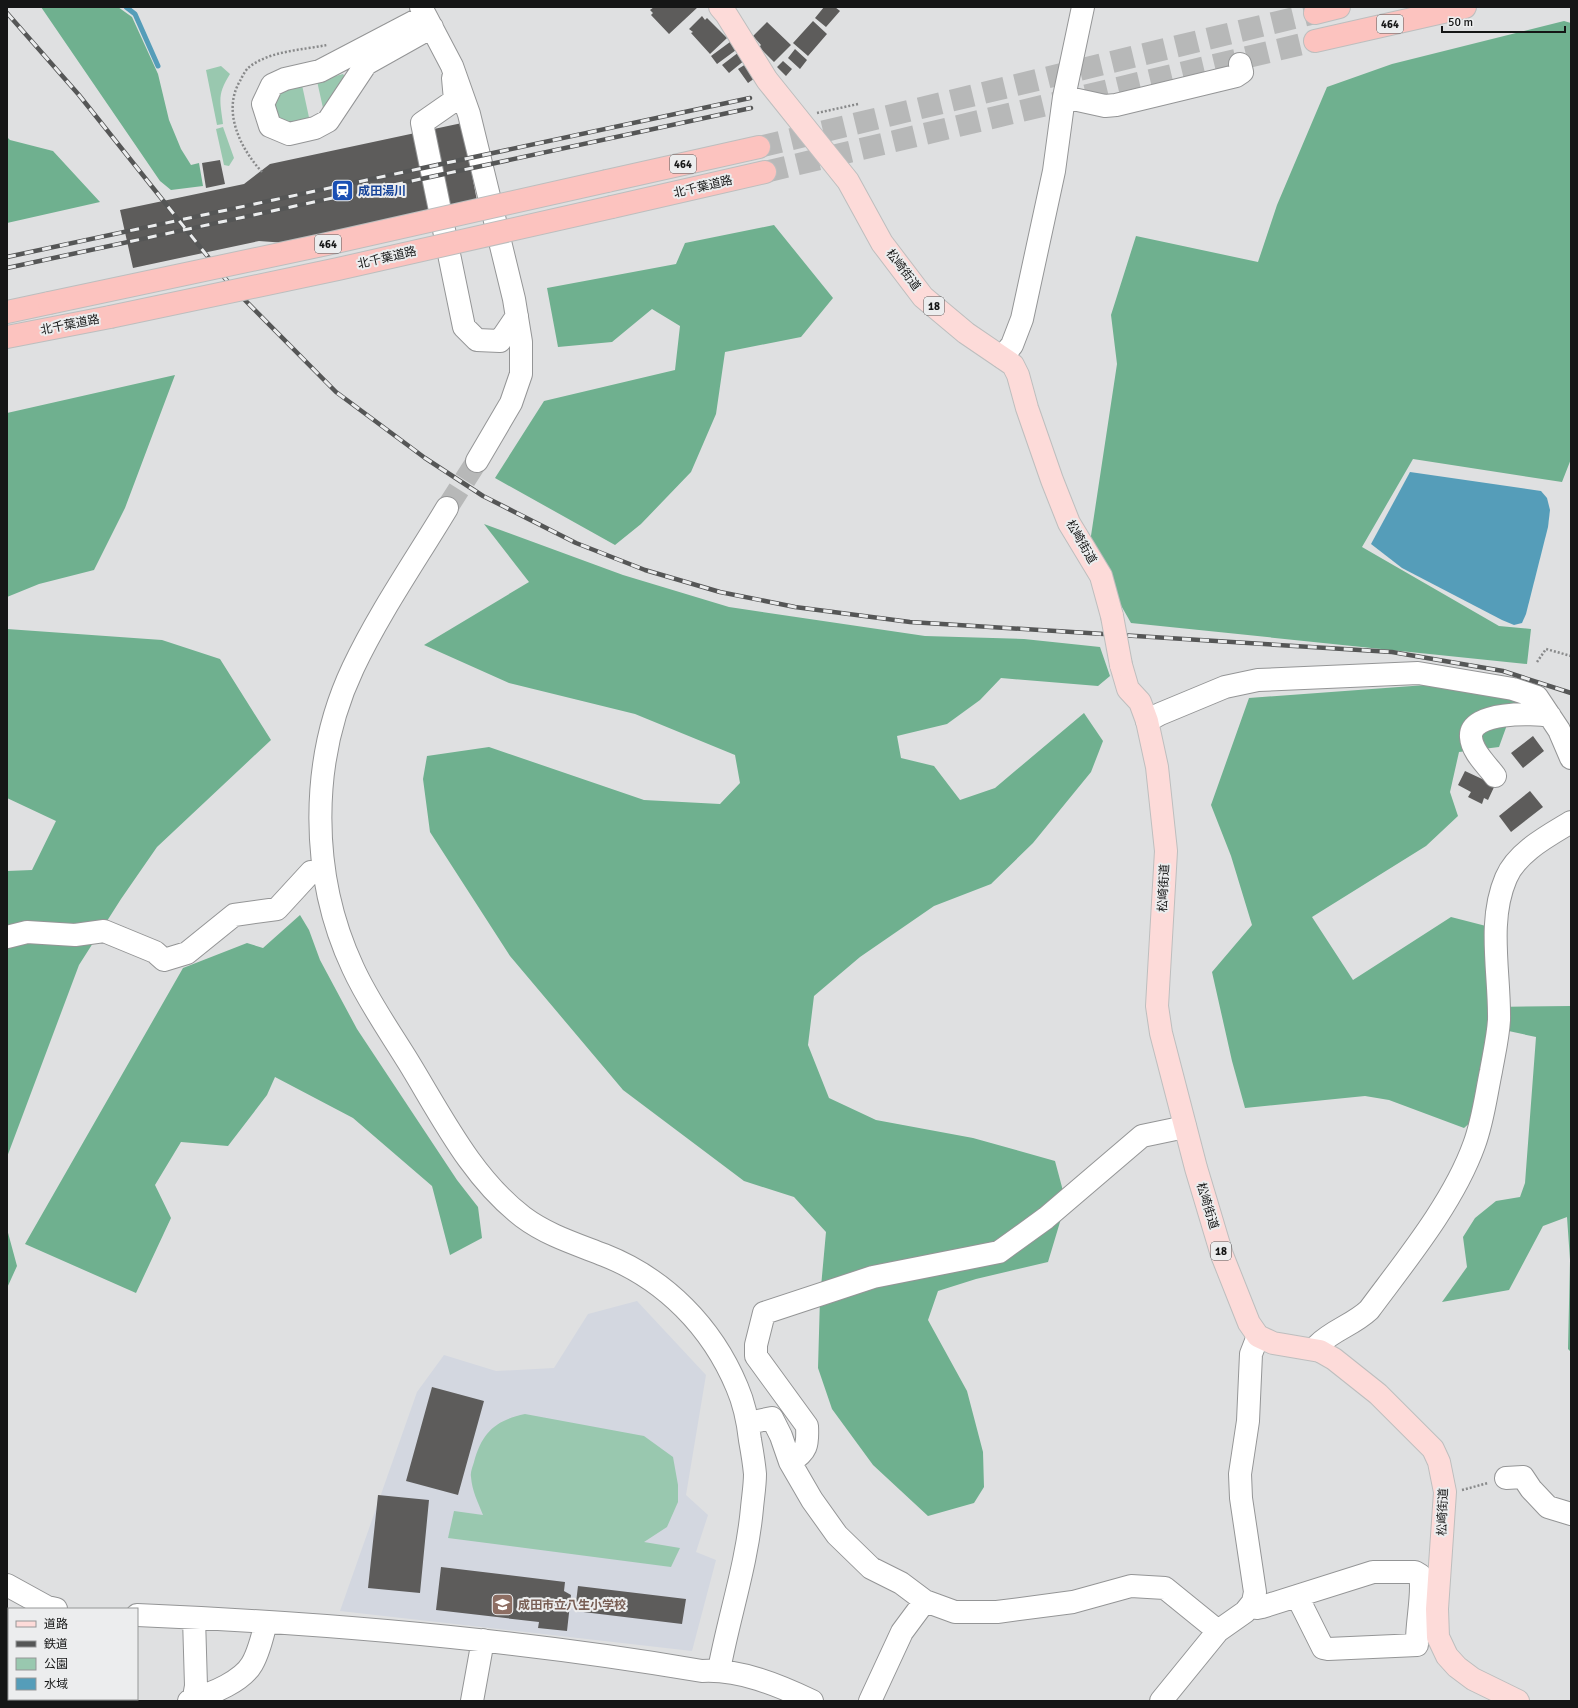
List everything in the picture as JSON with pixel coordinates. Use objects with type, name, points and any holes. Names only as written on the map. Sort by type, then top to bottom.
[{"type":"highway","points":[[1315,13],[1339,7]]},
{"type":"highway","name":"464","points":[[1315,41],[1465,7]]},
{"type":"highway","name":"464","points":[[8,311],[327,244],[760,147]]},
{"type":"highway","name":"北千葉道路","points":[[7,337],[72,326],[338,269],[765,172]]},
{"type":"highway","points":[[7,345],[72,326]]},
{"type":"main road","name":"松崎街道","points":[[720,7],[726,14],[767,80],[848,181],[882,243],[923,297],[966,333],[1013,366],[1018,376],[1027,408],[1052,480],[1069,522],[1101,576],[1112,616],[1121,665],[1128,689],[1140,702],[1147,721],[1157,767],[1166,851],[1156,1006],[1161,1033],[1185,1127],[1213,1228],[1249,1323],[1258,1336],[1273,1343],[1320,1351],[1334,1359],[1378,1394],[1433,1449],[1439,1462],[1445,1492],[1437,1609],[1438,1637],[1447,1656],[1457,1667],[1474,1679],[1518,1701]]},
{"type":"street","points":[[1002,357],[1012,344],[1022,318],[1054,171],[1064,97],[1083,7]]},
{"type":"street","points":[[426,17],[366,64],[328,122],[315,128],[289,134],[270,126],[263,104],[272,85],[285,79],[320,71],[426,17]]},
{"type":"street","points":[[426,17],[452,66],[469,114],[517,316],[521,342],[521,374],[511,403],[477,461]]},
{"type":"street","points":[[1064,97],[1105,106],[1116,105],[1236,76],[1242,72],[1240,64]]},
{"type":"street","points":[[452,66],[455,100],[422,123],[464,327],[477,340],[500,341],[517,316]]},
{"type":"street","points":[[447,508],[373,630],[352,670],[338,706],[328,742],[321,788],[322,865],[328,900],[341,939],[353,968],[366,993],[454,1137],[481,1174],[500,1196],[525,1218],[552,1234],[632,1268],[674,1298],[697,1320],[720,1350],[739,1390],[748,1424],[755,1475],[745,1564],[719,1670]]},
{"type":"street","points":[[1147,721],[1160,714],[1225,687],[1258,680],[1418,673],[1513,689],[1537,697],[1559,730],[1571,758]]},
{"type":"street","points":[[1495,776],[1475,750],[1471,736],[1475,726],[1488,719],[1510,715],[1534,713],[1550,716]]},
{"type":"street","points":[[1320,1351],[1318,1345],[1326,1337],[1357,1321],[1369,1310],[1455,1189],[1479,1129],[1494,1055],[1499,1022],[1497,919],[1506,878],[1514,865],[1527,851],[1546,836],[1571,822]]},
{"type":"street","points":[[7,936],[27,932],[75,935],[104,931],[155,952],[164,960],[187,953],[234,915],[277,909],[311,872]]},
{"type":"street","points":[[790,1462],[804,1452],[808,1439],[807,1426],[756,1356],[756,1345],[764,1313],[873,1277],[999,1252],[1046,1218],[1142,1136],[1185,1127]]},
{"type":"street","points":[[1160,1701],[1218,1631],[1245,1612],[1251,1605],[1256,1592],[1241,1498],[1240,1474],[1248,1421],[1252,1354],[1258,1336]]},
{"type":"street","points":[[748,1424],[772,1418],[781,1436],[790,1462],[812,1500],[837,1534],[871,1568],[901,1583],[925,1602],[955,1612],[997,1612],[1073,1602],[1131,1586],[1165,1588],[1218,1631]]},
{"type":"street","points":[[1506,1478],[1523,1477],[1535,1494],[1548,1507],[1571,1514]]},
{"type":"street","points":[[1251,1605],[1256,1608],[1373,1572],[1415,1572],[1420,1575],[1422,1582],[1417,1618],[1417,1645],[1323,1648],[1297,1596]]},
{"type":"street","points":[[7,1585],[52,1608]]},
{"type":"street","points":[[870,1701],[902,1632],[925,1602]]},
{"type":"street","points":[[138,1616],[266,1622],[482,1640],[702,1671],[719,1670],[773,1683],[812,1701]]},
{"type":"street","points":[[192,1699],[196,1686],[194,1618]]},
{"type":"street","points":[[192,1699],[215,1692],[246,1672],[252,1664],[266,1622]]},
{"type":"street","points":[[472,1701],[482,1640]]},
{"type":"path","points":[[811,115],[858,104]]},
{"type":"path","points":[[1537,662],[1546,649],[1571,656]]},
{"type":"path","points":[[1457,1492],[1506,1478]]},
{"type":"shaded area","points":[[637,1301],[706,1375],[686,1495],[708,1515],[696,1552],[716,1560],[692,1651],[340,1611],[417,1392],[444,1355],[496,1371],[554,1368],[588,1314]]},
{"type":"green space","points":[[41,7],[118,7],[132,17],[158,74],[169,120],[181,149],[191,165],[199,163],[203,186],[171,190],[160,181]]},
{"type":"green space","points":[[1564,21],[1571,23],[1571,459],[1562,482],[1413,459],[1362,547],[1499,626],[1531,629],[1527,664],[1131,623],[1089,549],[1117,364],[1111,315],[1136,236],[1258,262],[1277,205],[1327,87],[1392,64]]},
{"type":"green space","points":[[221,66],[230,74],[223,87],[220,98],[223,124],[217,125],[206,70]]},
{"type":"green space","points":[[343,74],[347,79],[325,117],[317,81]]},
{"type":"green space","points":[[302,85],[310,122],[291,125],[280,120],[273,104],[279,92]]},
{"type":"green space","points":[[223,127],[234,158],[229,166],[224,165],[216,129]]},
{"type":"green space","points":[[7,137],[10,140],[53,151],[100,202],[7,223]]},
{"type":"green space","points":[[774,225],[833,298],[801,337],[725,352],[716,414],[691,472],[641,524],[615,545],[495,478],[544,401],[675,370],[680,326],[652,309],[612,342],[558,347],[547,288],[676,264],[685,243]]},
{"type":"green space","points":[[175,375],[125,508],[94,570],[39,584],[7,597],[7,413]]},
{"type":"green space","points":[[484,524],[623,575],[729,607],[925,636],[1024,639],[1100,647],[1110,676],[1098,686],[1001,678],[980,700],[947,724],[897,736],[901,758],[934,766],[960,800],[995,788],[1084,713],[1103,741],[1091,772],[1033,843],[991,884],[934,906],[860,957],[814,996],[808,1045],[829,1098],[876,1120],[973,1138],[1055,1161],[1066,1202],[1048,1262],[976,1279],[938,1291],[928,1320],[967,1391],[983,1452],[984,1487],[974,1503],[928,1516],[873,1465],[832,1409],[818,1368],[820,1298],[826,1232],[794,1197],[744,1181],[623,1090],[510,956],[430,832],[423,779],[427,756],[489,747],[644,800],[720,804],[740,783],[735,755],[635,714],[509,683],[424,645],[529,582]]},
{"type":"green space","points":[[7,629],[162,640],[220,659],[271,740],[157,847],[121,899],[79,965],[7,1157],[7,871],[32,870],[56,821],[7,798]]},
{"type":"green space","points":[[1426,685],[1516,700],[1499,747],[1459,752],[1450,792],[1458,816],[1426,846],[1312,917],[1353,980],[1451,917],[1486,926],[1493,1007],[1571,1006],[1571,1352],[1568,1349],[1570,1260],[1567,1217],[1543,1226],[1509,1290],[1442,1302],[1467,1267],[1463,1237],[1475,1218],[1496,1201],[1520,1197],[1525,1183],[1536,1037],[1490,1027],[1473,1120],[1464,1128],[1389,1100],[1365,1096],[1245,1108],[1232,1061],[1212,972],[1252,925],[1231,856],[1211,805],[1249,698]]},
{"type":"green space","points":[[300,915],[309,930],[320,960],[357,1029],[457,1180],[478,1207],[482,1238],[450,1255],[432,1186],[353,1118],[275,1077],[267,1095],[228,1146],[181,1142],[155,1185],[171,1218],[136,1293],[25,1244],[183,968],[247,943],[263,948]]},
{"type":"green space","points":[[7,1229],[17,1266],[7,1288]]},
{"type":"green space","points":[[525,1414],[644,1436],[673,1457],[678,1485],[678,1502],[667,1527],[644,1542],[680,1548],[671,1567],[448,1538],[454,1511],[483,1515],[474,1492],[471,1475],[481,1443],[486,1435],[498,1424]]},
{"type":"water","points":[[1410,472],[1541,491],[1547,498],[1550,510],[1548,527],[1526,614],[1522,623],[1514,625],[1502,620],[1402,568],[1371,544]]},
{"type":"building","points":[[654,7],[698,7],[669,34],[651,15],[653,13],[650,10]]},
{"type":"building","points":[[824,7],[835,7],[840,11],[826,27],[815,18]]},
{"type":"building","points":[[702,16],[705,20],[707,18],[727,38],[710,54],[689,29]]},
{"type":"building","points":[[813,21],[827,34],[808,56],[793,43]]},
{"type":"building","points":[[767,22],[791,45],[774,62],[759,47],[761,45],[753,36]]},
{"type":"building","points":[[730,42],[736,50],[717,64],[711,56]]},
{"type":"building","points":[[795,49],[807,60],[800,69],[788,58]]},
{"type":"building","points":[[739,52],[745,60],[729,73],[722,65]]},
{"type":"building","points":[[783,61],[792,69],[786,76],[777,67]]},
{"type":"building","points":[[746,64],[755,78],[748,83],[738,69]]},
{"type":"building","points":[[462,123],[477,201],[286,243],[259,241],[133,268],[120,210],[244,184],[270,164]]},
{"type":"building","points":[[220,160],[225,184],[206,188],[202,163]]},
{"type":"building","points":[[1533,736],[1544,751],[1523,768],[1511,753]]},
{"type":"building","points":[[1465,771],[1495,785],[1488,800],[1484,798],[1482,804],[1468,797],[1471,792],[1458,785]]},
{"type":"building","points":[[1530,791],[1543,807],[1511,832],[1499,816]]},
{"type":"building","points":[[432,1387],[484,1401],[458,1495],[406,1481]]},
{"type":"building","points":[[378,1495],[429,1500],[420,1593],[368,1588]]},
{"type":"building","points":[[441,1567],[565,1582],[564,1591],[571,1595],[567,1631],[538,1628],[539,1622],[436,1610]]},
{"type":"building","points":[[578,1586],[686,1599],[682,1624],[575,1611]]},
{"type":"waterway","points":[[126,7],[135,14],[158,66]]},
{"type":"tunnel","points":[[759,147],[1315,13]]},
{"type":"tunnel","points":[[765,172],[1315,41]]},
{"type":"tunnel","points":[[447,508],[477,461]]},
{"type":"railway","points":[[7,13],[79,95],[232,287],[336,392],[425,458],[483,496],[576,543],[645,570],[720,592],[795,607],[910,622],[1392,652],[1503,671],[1571,693]]},
{"type":"railway","points":[[7,257],[750,98]]},
{"type":"railway","points":[[7,268],[751,108]]},
{"type":"place","name":"成田湯川","points":[[342,191]]},
{"type":"place","name":"成田市立八生小学校","points":[[503,1605]]}]
